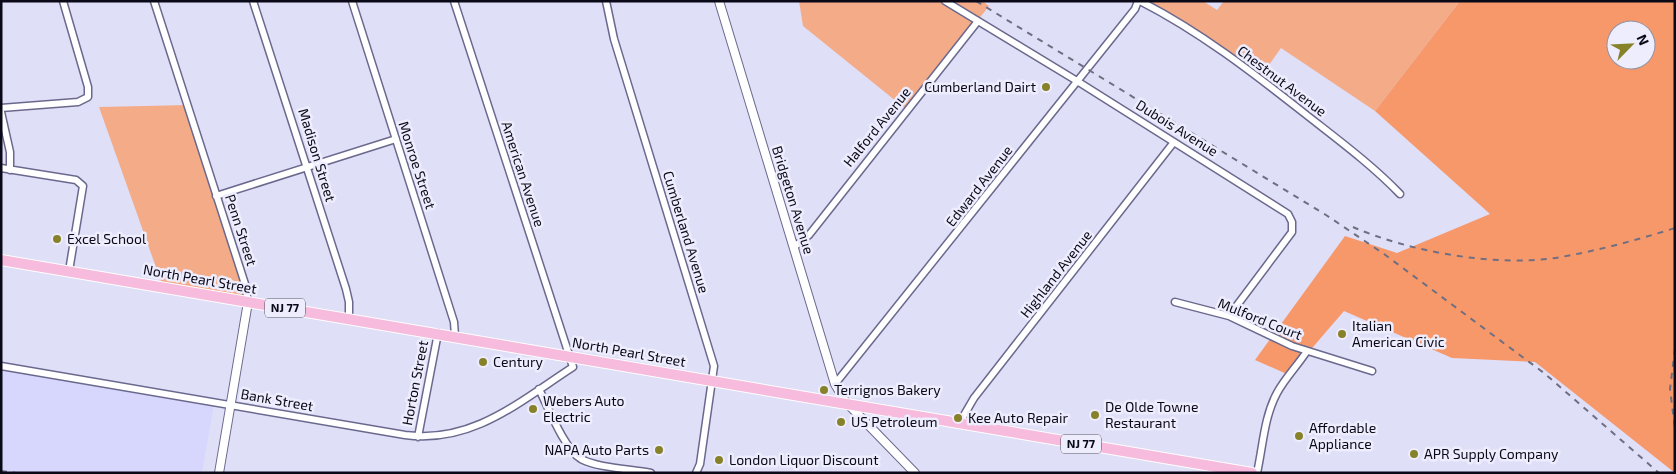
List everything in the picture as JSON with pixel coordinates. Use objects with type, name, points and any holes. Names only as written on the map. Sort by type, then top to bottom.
[{"type":"main road","name":"North Pearl Street","points":[[1,260],[569,355],[1252,473]]},
{"type":"street","points":[[1,108],[78,102],[88,97],[88,87],[63,1]]},
{"type":"street","name":"Penn Street","points":[[154,1],[245,284],[248,302],[219,473]]},
{"type":"street","name":"Madison Street","points":[[253,1],[349,302],[350,318]]},
{"type":"street","name":"Monroe Street","points":[[352,1],[454,322],[455,336]]},
{"type":"street","name":"American Avenue","points":[[454,1],[569,355]]},
{"type":"street","name":"Cumberland Avenue","points":[[606,1],[614,39],[714,366],[700,464],[696,473]]},
{"type":"street","name":"Bridgeton Avenue","points":[[719,1],[836,384],[847,404],[915,473]]},
{"type":"street","name":"Dubois Avenue","points":[[945,1],[1077,81],[1288,214],[1292,222],[1292,232],[1229,316]]},
{"type":"street","name":"Edward Avenue","points":[[836,384],[1135,9],[1139,1]]},
{"type":"street","name":"Chestnut Avenue","points":[[1139,1],[1195,33],[1259,78],[1345,145],[1400,194]]},
{"type":"street","name":"Halford Avenue","points":[[794,247],[809,235],[978,21]]},
{"type":"street","points":[[1,112],[10,152],[10,170]]},
{"type":"street","points":[[216,196],[396,138]]},
{"type":"street","name":"Highland Avenue","points":[[960,422],[974,398],[1174,142]]},
{"type":"street","points":[[1,168],[80,182],[84,190],[69,271]]},
{"type":"street","name":"Mulford Court","points":[[1175,302],[1229,316],[1272,338],[1372,372]]},
{"type":"street","name":"Horton Street","points":[[418,437],[438,333]]},
{"type":"street","points":[[1257,473],[1267,416],[1272,402],[1307,351]]},
{"type":"street","name":"Bank Street","points":[[1,366],[418,437],[444,436],[468,429],[508,409],[572,367],[569,355]]},
{"type":"street","points":[[539,389],[567,442],[581,459],[596,464],[651,473]]},
{"type":"shaded area","points":[[799,1],[982,1],[989,6],[907,110],[803,26]]},
{"type":"shaded area","points":[[1142,1],[1203,1],[1217,10],[1224,1],[1460,1],[1375,111],[1281,48],[1259,79]]},
{"type":"shaded area","points":[[1460,1],[1675,1],[1675,473],[1535,362],[1452,358],[1344,311],[1289,375],[1255,360],[1345,236],[1397,253],[1490,214],[1375,111]]},
{"type":"shaded area","points":[[188,105],[248,302],[163,287],[99,107]]},
{"type":"shaded area","points":[[1,362],[215,398],[202,473],[1,473]]},
{"type":"shaded area","points":[[580,467],[615,473],[579,473]]},
{"type":"railway","points":[[976,1],[1326,215],[1384,254],[1544,373],[1659,473]]},
{"type":"railway","points":[[1353,227],[1401,244],[1428,250],[1483,259],[1510,260],[1537,260],[1561,257],[1647,237],[1675,228]]},
{"type":"railway","points":[[1675,349],[1670,389],[1675,429]]},
{"type":"railway","points":[[1,471],[17,473]]},
{"type":"place","name":"Cumberland Dairt","points":[[1046,87]]},
{"type":"place","name":"Excel School","points":[[57,239]]},
{"type":"place","name":"Italian American Civic","points":[[1342,334]]},
{"type":"place","name":"Century","points":[[483,362]]},
{"type":"place","name":"Terrignos Bakery","points":[[824,390]]},
{"type":"place","name":"Webers Auto Electric","points":[[533,409]]},
{"type":"place","name":"De Olde Towne Restaurant","points":[[1095,415]]},
{"type":"place","name":"Kee Auto Repair","points":[[958,418]]},
{"type":"place","name":"US Petroleum","points":[[841,422]]},
{"type":"place","name":"Affordable Appliance","points":[[1299,436]]},
{"type":"place","name":"NAPA Auto Parts","points":[[659,450]]},
{"type":"place","name":"APR Supply Company","points":[[1414,454]]},
{"type":"place","name":"London Liquor Discount","points":[[719,460]]}]
